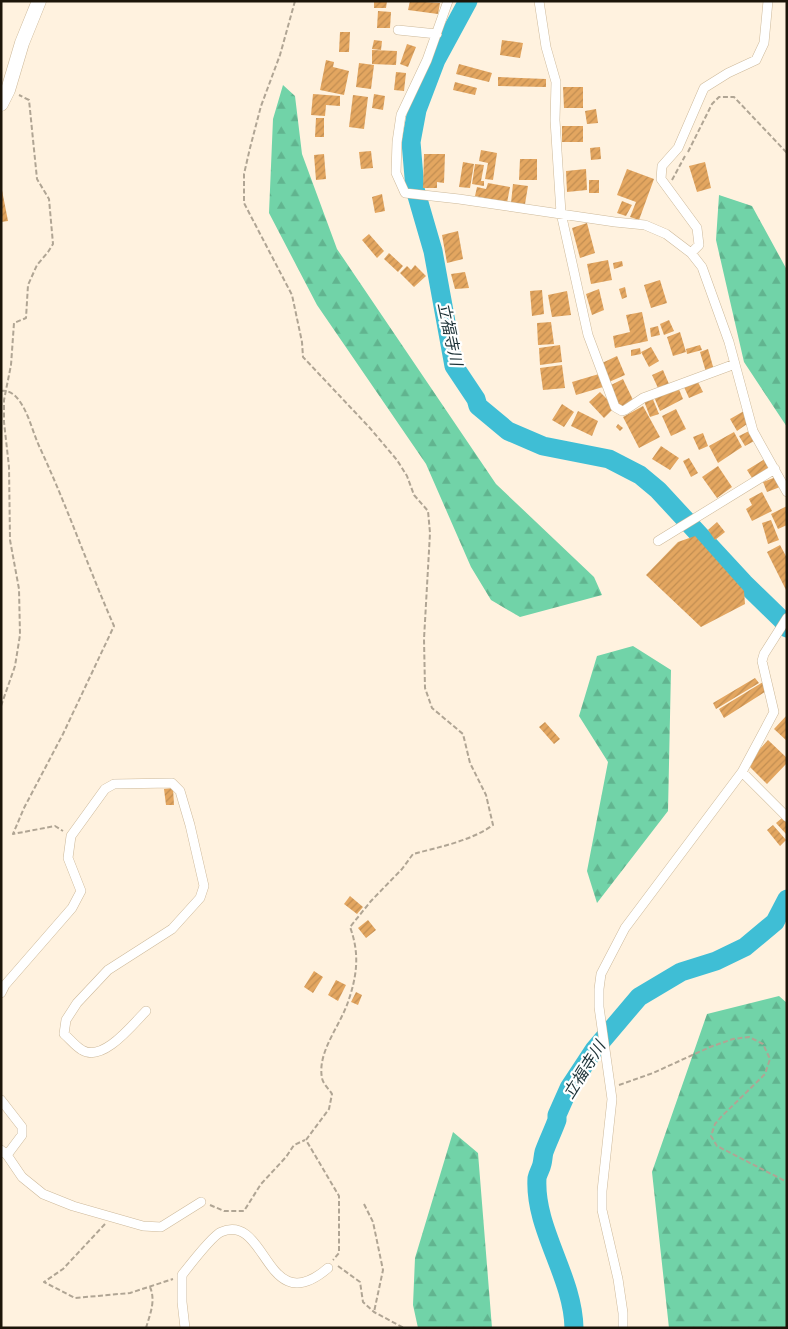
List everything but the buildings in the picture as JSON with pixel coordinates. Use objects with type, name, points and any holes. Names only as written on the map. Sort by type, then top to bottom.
[{"type":"main road","points":[[1,104],[8,90],[22,43],[39,1]]},
{"type":"street","points":[[448,1],[427,60],[401,115],[397,142],[396,173],[405,193],[646,225],[666,234],[691,254],[702,267],[729,342],[753,431],[787,492]]},
{"type":"street","points":[[539,1],[546,47],[556,82],[555,120],[561,213],[588,336],[615,407],[617,410],[625,410],[643,398],[735,364]]},
{"type":"street","points":[[691,254],[698,245],[697,228],[660,179],[662,166],[678,148],[704,88],[728,73],[756,60],[764,43],[768,1]]},
{"type":"street","points":[[398,30],[437,34]]},
{"type":"street","points":[[658,541],[775,468]]},
{"type":"street","points":[[623,1328],[623,1313],[618,1279],[602,1210],[602,1191],[612,1099],[599,1007],[601,974],[625,928],[742,772],[774,712],[762,661],[764,654],[787,618]]},
{"type":"street","points":[[742,772],[787,817]]},
{"type":"street","points":[[1,993],[5,985],[72,908],[81,891],[68,858],[72,836],[105,789],[114,784],[172,783],[180,791],[204,886],[200,898],[172,929],[108,970],[77,1003],[66,1020],[64,1034],[83,1051],[97,1052],[113,1044],[146,1011]]},
{"type":"street","points":[[1,1100],[22,1128],[22,1135],[4,1152],[22,1177],[43,1194],[73,1206],[143,1226],[162,1226],[200,1202]]},
{"type":"street","points":[[186,1328],[182,1302],[182,1275],[219,1232],[231,1230],[249,1236],[280,1278],[288,1281],[305,1282],[328,1268]]},
{"type":"path","points":[[200,1202],[224,1211],[244,1211],[261,1184],[286,1157],[294,1145],[306,1140],[329,1109],[332,1094],[322,1080],[322,1067],[328,1044],[348,1003],[357,964],[356,943],[350,927],[413,854],[433,850],[459,841],[494,825],[486,795],[470,763],[463,734],[432,708],[425,688],[424,640],[430,533],[428,511],[414,495],[407,476],[398,460],[303,357],[302,342],[292,295],[244,203],[244,174],[250,148],[295,1]]},
{"type":"path","points":[[1,706],[15,666],[20,635],[19,589],[10,540],[9,467],[4,422],[5,391],[11,366],[14,323],[26,318],[28,285],[37,265],[53,244],[49,199],[37,178],[30,100],[8,90]]},
{"type":"path","points":[[668,189],[712,104],[719,98],[734,97],[787,153]]},
{"type":"path","points":[[1,391],[10,392],[17,398],[29,418],[37,442],[61,493],[114,626],[13,834],[55,826],[72,836]]},
{"type":"path","points":[[610,1088],[654,1073],[710,1047],[733,1039],[748,1037],[763,1044],[770,1059],[765,1074],[721,1117],[715,1124],[711,1136],[717,1146],[787,1182]]},
{"type":"path","points":[[306,1140],[339,1196],[339,1254],[332,1262],[360,1282],[363,1302],[374,1312],[404,1328]]},
{"type":"path","points":[[364,1204],[373,1222],[383,1270],[374,1312]]},
{"type":"path","points":[[111,1217],[87,1246],[63,1269],[44,1282],[75,1298],[130,1293],[182,1275]]},
{"type":"path","points":[[146,1328],[152,1309],[152,1292],[150,1287]]},
{"type":"green space","points":[[283,85],[295,96],[302,154],[337,249],[496,484],[594,577],[602,595],[520,617],[491,600],[471,567],[426,464],[317,305],[269,213],[273,119]]},
{"type":"green space","points":[[719,195],[752,206],[787,270],[787,427],[744,362],[716,240]]},
{"type":"green space","points":[[633,646],[671,670],[668,811],[597,903],[587,871],[608,762],[579,716],[597,656]]},
{"type":"green space","points":[[779,996],[787,1003],[787,1328],[669,1328],[652,1172],[707,1014]]},
{"type":"green space","points":[[453,1132],[478,1153],[492,1328],[418,1328],[413,1305],[415,1258]]},
{"type":"waterway","name":"立福寺川","points":[[468,1],[436,60],[417,110],[411,142],[415,189],[433,251],[454,366],[476,399],[478,406],[508,431],[543,446],[609,459],[640,475],[658,490],[744,583],[782,620],[787,628]]},
{"type":"waterway","name":"立福寺川","points":[[574,1328],[567,1290],[541,1216],[537,1178],[542,1166],[544,1152],[557,1120],[557,1115],[569,1088],[594,1050],[639,997],[681,972],[716,961],[745,947],[775,922],[787,899]]}]
